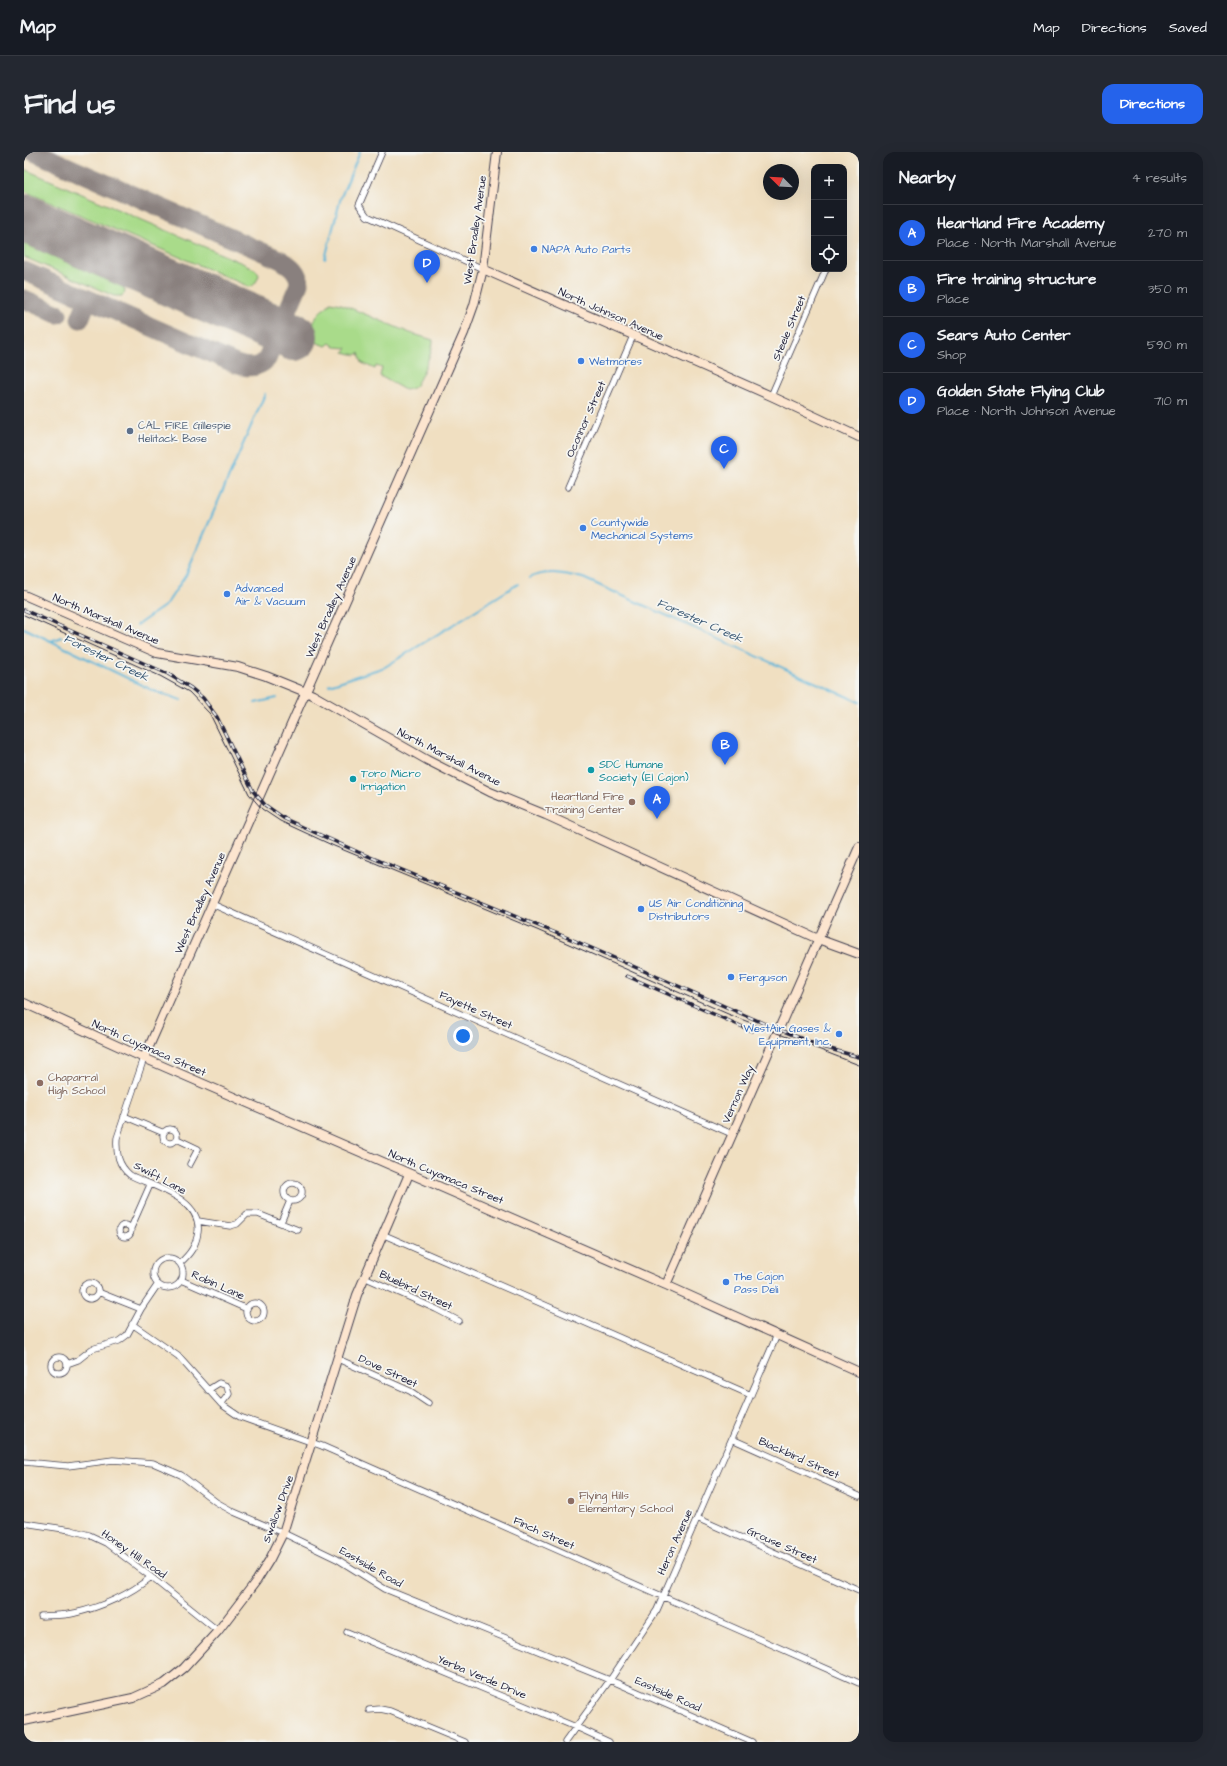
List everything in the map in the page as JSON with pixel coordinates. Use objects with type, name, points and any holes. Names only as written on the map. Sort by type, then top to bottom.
[{"type":"main road","name":"West Bradley Avenue","points":[[144,1058],[464,333],[474,305],[483,269],[497,152]]},
{"type":"main road","name":"North Johnson Avenue","points":[[483,269],[771,396],[859,437]]},
{"type":"main road","name":"North Marshall Avenue","points":[[24,596],[157,653],[238,667],[266,676],[305,692],[427,760],[490,792],[546,815],[818,939],[859,954]]},
{"type":"main road","name":"Vernon Way","points":[[666,1284],[859,847]]},
{"type":"main road","name":"North Cuyamaca Street","points":[[24,1003],[144,1058],[409,1174],[666,1284],[859,1372]]},
{"type":"main road","name":"Swallow Drive","points":[[24,1721],[133,1698],[164,1684],[184,1668],[218,1631],[257,1580],[270,1559],[283,1533],[357,1295],[409,1174]]},
{"type":"street","name":"North Johnson Avenue","points":[[382,152],[359,205],[367,216],[483,269]]},
{"type":"street","name":"Steele Street","points":[[771,396],[825,272]]},
{"type":"street","name":"Oconnor Street","points":[[568,487],[633,336]]},
{"type":"street","name":"Fayette Street","points":[[212,904],[732,1134]]},
{"type":"street","name":"Swift Lane","points":[[144,1058],[117,1138],[116,1149],[119,1161],[124,1170],[130,1175],[177,1196],[184,1201],[192,1210],[198,1221]]},
{"type":"street","points":[[124,1116],[164,1133]]},
{"type":"street","points":[[164,1133],[167,1130],[173,1130],[177,1135],[177,1139]]},
{"type":"street","points":[[164,1133],[164,1140],[167,1143],[172,1143],[177,1139]]},
{"type":"street","points":[[177,1139],[198,1148],[190,1164]]},
{"type":"street","points":[[131,1228],[150,1185]]},
{"type":"street","points":[[281,1222],[290,1201]]},
{"type":"street","points":[[180,1263],[194,1248],[198,1234],[198,1221],[230,1226],[236,1224],[247,1214],[258,1214],[298,1230]]},
{"type":"street","points":[[382,1234],[751,1395]]},
{"type":"street","points":[[166,1257],[180,1263],[183,1271],[181,1280],[176,1286],[171,1287],[162,1287],[158,1284],[153,1276],[153,1271],[157,1262],[166,1257]]},
{"type":"street","name":"Bluebird Street","points":[[364,1277],[436,1309],[459,1321]]},
{"type":"street","name":"Robin Lane","points":[[181,1280],[247,1309]]},
{"type":"street","points":[[67,1364],[78,1360],[92,1349],[119,1341],[127,1335],[140,1309],[158,1284]]},
{"type":"street","points":[[98,1292],[140,1309]]},
{"type":"street","name":"Finch Street","points":[[132,1324],[178,1356],[221,1404],[240,1417],[312,1443],[859,1683]]},
{"type":"street","name":"Heron Avenue","points":[[565,1742],[610,1680],[657,1610],[777,1335]]},
{"type":"street","name":"Dove Street","points":[[338,1359],[410,1391],[428,1403]]},
{"type":"street","points":[[208,1390],[219,1382],[227,1386],[229,1394],[221,1404]]},
{"type":"street","name":"Blackbird Street","points":[[732,1439],[859,1496]]},
{"type":"street","name":"Eastside Road","points":[[24,1462],[68,1466],[113,1460],[153,1463],[181,1475],[216,1502],[234,1512],[283,1533],[337,1559],[385,1590],[610,1680],[752,1742]]},
{"type":"street","name":"Grouse Street","points":[[697,1518],[859,1590]]},
{"type":"street","name":"Honey Hill Road","points":[[24,1523],[71,1530],[89,1535],[106,1543],[218,1631]]},
{"type":"street","points":[[41,1616],[75,1613],[110,1601],[137,1588],[151,1577]]},
{"type":"street","name":"Yerba Verde Drive","points":[[347,1632],[609,1742]]},
{"type":"street","points":[[369,1710],[380,1709],[390,1711],[465,1742]]},
{"type":"green space","points":[[24,169],[249,266],[256,270],[259,275],[255,284],[250,287],[24,191]]},
{"type":"green space","points":[[24,242],[119,284],[124,288],[125,292],[122,296],[114,296],[24,257]]},
{"type":"green space","points":[[330,302],[341,304],[410,333],[433,340],[427,363],[416,385],[411,389],[405,390],[380,376],[382,368],[376,366],[375,369],[362,363],[359,353],[356,355],[344,352],[347,348],[335,347],[330,343],[326,346],[308,337],[317,316],[328,306]]},
{"type":"waterway","points":[[325,259],[341,197],[360,152]]},
{"type":"waterway","points":[[137,625],[166,605],[186,575],[265,394]]},
{"type":"waterway","name":"Forester Creek","points":[[529,578],[536,575],[549,573],[583,578],[859,702]]},
{"type":"waterway","name":"Forester Creek","points":[[329,685],[385,667],[518,584]]},
{"type":"waterway","name":"Forester Creek","points":[[24,628],[154,691],[181,700]]},
{"type":"waterway","points":[[51,641],[61,637]]},
{"type":"waterway","name":"Forester Creek","points":[[255,703],[277,698]]},
{"type":"taxiway","points":[[24,271],[236,364],[248,367],[260,365],[267,359],[299,284],[298,276],[294,270],[281,260],[34,152]]},
{"type":"taxiway","points":[[24,299],[58,314]]},
{"type":"taxiway","points":[[80,319],[88,299]]},
{"type":"runway","points":[[24,218],[294,337]]},
{"type":"tram line","points":[[24,615],[160,676],[189,692],[210,714],[249,794],[262,809],[280,821],[334,846],[537,930],[728,1014],[859,1065]]},
{"type":"railway","points":[[24,610],[168,674],[191,688],[203,698],[217,717],[253,791],[265,805],[285,819],[358,852],[573,940],[763,1023],[823,1047],[859,1057]]},
{"type":"railway","points":[[627,976],[752,1031]]},
{"type":"place","name":"NAPA Auto Parts","points":[[534,249]]},
{"type":"place","name":"Golden State Flying Club","points":[[427,283]]},
{"type":"place","name":"Wetmores","points":[[581,361]]},
{"type":"place","name":"CAL FIRE Gillespie Helitack Base","points":[[130,431]]},
{"type":"place","name":"Sears Auto Center","points":[[724,469]]},
{"type":"place","name":"Countywide Mechanical Systems","points":[[583,528]]},
{"type":"place","name":"Advanced Air & Vacuum","points":[[227,594]]},
{"type":"place","name":"Fire training structure","points":[[725,765]]},
{"type":"place","name":"SDC Humane Society (El Cajon)","points":[[591,770]]},
{"type":"place","name":"Toro Micro Irrigation","points":[[353,779]]},
{"type":"place","name":"Heartland Fire Training Center","points":[[632,802]]},
{"type":"place","name":"Heartland Fire Academy","points":[[657,819]]},
{"type":"place","name":"US Air Conditioning Distributors","points":[[641,909]]},
{"type":"place","name":"Ferguson","points":[[731,977]]},
{"type":"place","name":"WestAir Gases & Equipment, Inc.","points":[[839,1034]]},
{"type":"place","name":"Chaparral High School","points":[[40,1083]]},
{"type":"place","name":"The Cajon Pass Deli","points":[[726,1282]]},
{"type":"place","name":"Flying Hills Elementary School","points":[[571,1501]]}]
